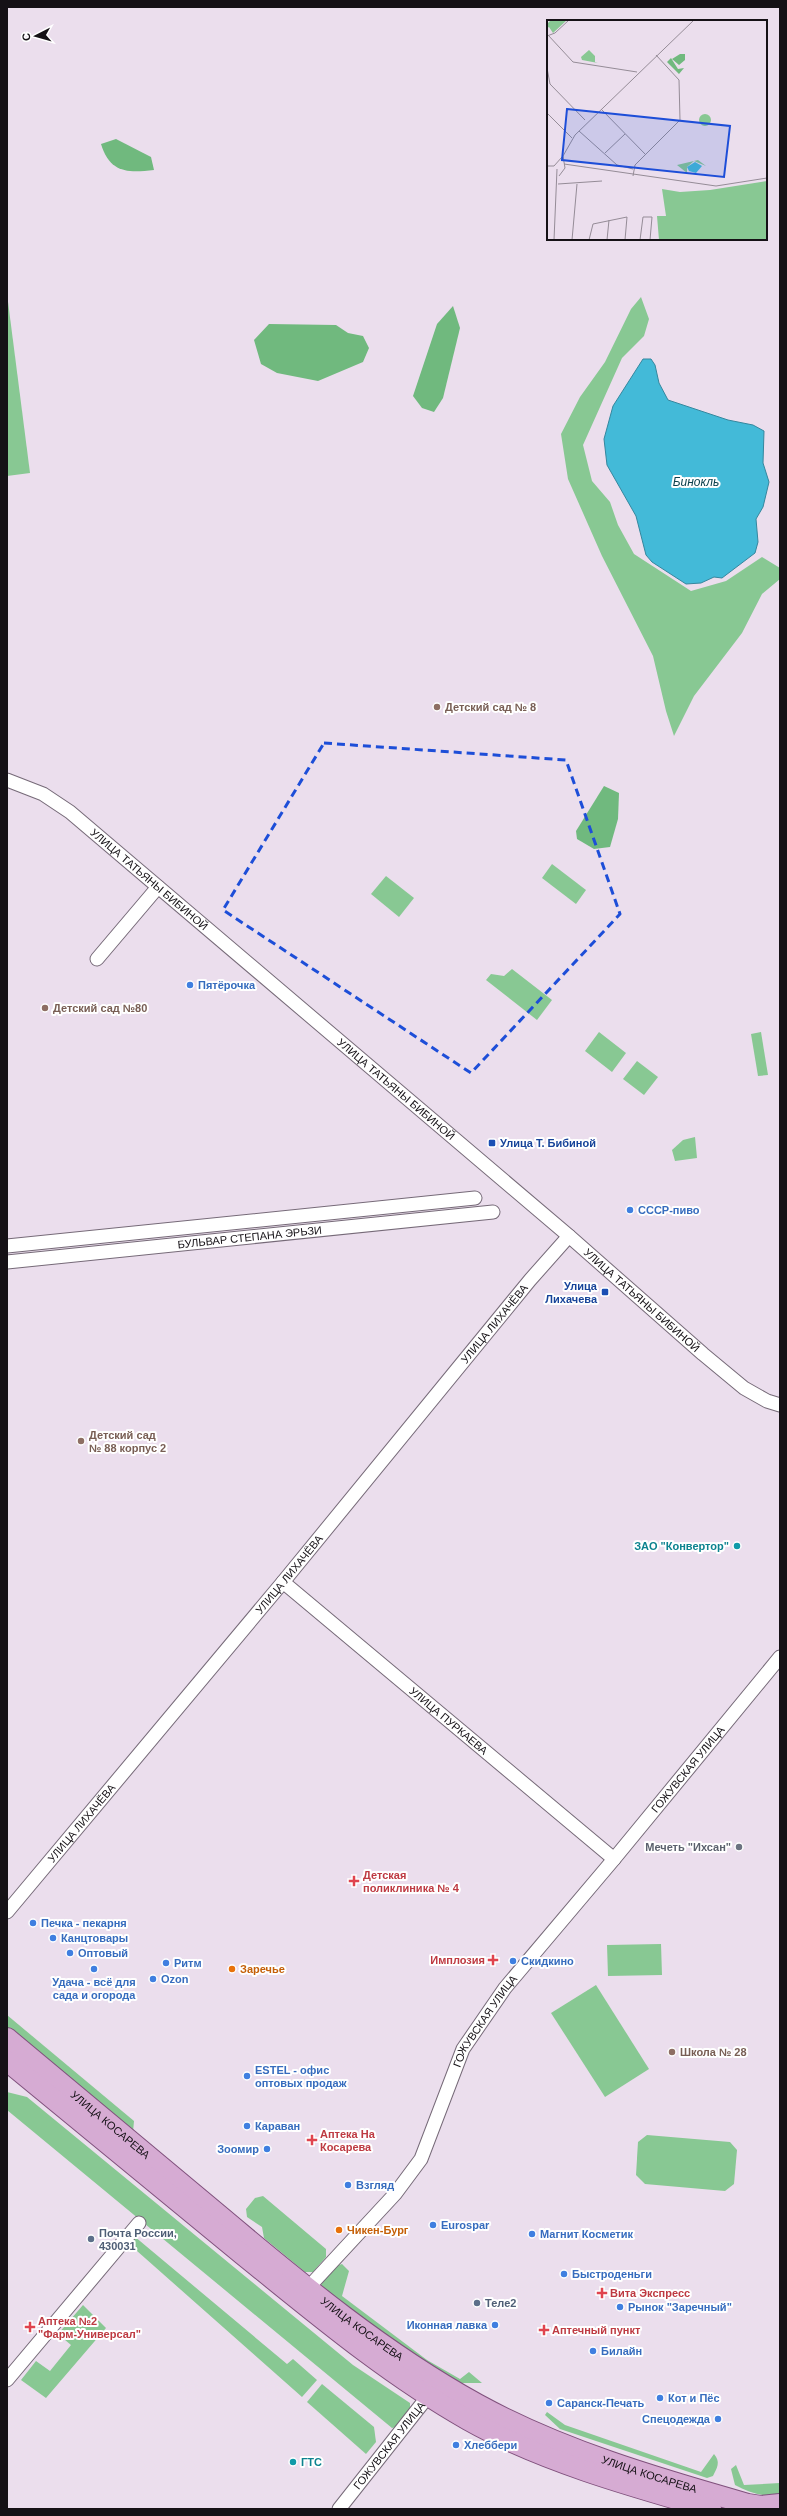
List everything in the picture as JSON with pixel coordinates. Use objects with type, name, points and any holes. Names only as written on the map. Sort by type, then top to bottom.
[{"type":"main road","name":"УЛИЦА КОСАРЕВА","points":[[7,2038],[307,2289],[381,2344],[434,2388],[469,2420],[519,2444],[553,2458],[710,2509]]},
{"type":"main road","name":"УЛИЦА КОСАРЕВА","points":[[7,2061],[358,2349],[434,2388],[478,2404],[557,2442],[748,2504],[761,2506],[780,2504]]},
{"type":"street","name":"УЛИЦА ТАТЬЯНЫ БИБИНОЙ","points":[[7,780],[43,794],[70,812],[570,1236],[744,1388],[767,1401],[780,1404]]},
{"type":"street","points":[[97,959],[158,887]]},
{"type":"street","name":"БУЛЬВАР СТЕПАНА ЭРЬЗИ","points":[[7,1246],[475,1198]]},
{"type":"street","name":"БУЛЬВАР СТЕПАНА ЭРЬЗИ","points":[[7,1262],[493,1212]]},
{"type":"street","name":"УЛИЦА ЛИХАЧЁВА","points":[[7,1912],[283,1582],[530,1280],[570,1236]]},
{"type":"street","name":"УЛИЦА ПУРКАЕВА","points":[[283,1582],[614,1859]]},
{"type":"street","name":"ГОЖУВСКАЯ УЛИЦА","points":[[307,2289],[395,2194],[421,2159],[463,2049],[505,1988],[614,1859],[780,1657]]},
{"type":"street","points":[[7,2380],[139,2223]]},
{"type":"street","name":"ГОЖУВСКАЯ УЛИЦА","points":[[339,2509],[434,2388]]},
{"type":"highlighted area","points":[[324,743],[566,760],[620,914],[471,1073],[223,910]]},
{"type":"green space","points":[[116,139],[151,157],[154,170],[128,171],[115,166],[109,161],[101,144]]},
{"type":"green space","points":[[7,294],[30,473],[7,476]]},
{"type":"green space","points":[[641,297],[649,319],[644,336],[622,358],[583,445],[592,481],[610,502],[618,525],[634,554],[691,591],[726,581],[762,557],[780,568],[780,579],[762,594],[742,633],[694,696],[674,736],[666,711],[653,656],[602,556],[568,479],[561,434],[580,397],[605,362],[631,309]]},
{"type":"green space","points":[[453,306],[460,328],[443,398],[434,412],[422,408],[413,396],[437,324]]},
{"type":"green space","points":[[269,324],[336,325],[348,333],[363,336],[369,348],[363,362],[318,381],[277,373],[261,364],[254,340]]},
{"type":"green space","points":[[604,786],[619,793],[618,819],[610,847],[594,849],[577,839],[576,831]]},
{"type":"green space","points":[[552,864],[586,890],[576,904],[542,878]]},
{"type":"green space","points":[[386,876],[414,898],[399,917],[371,894]]},
{"type":"green space","points":[[512,969],[552,1000],[537,1020],[486,980],[491,974],[504,976]]},
{"type":"green space","points":[[599,1032],[626,1053],[612,1072],[585,1051]]},
{"type":"green space","points":[[761,1032],[768,1075],[758,1076],[751,1034]]},
{"type":"green space","points":[[637,1061],[658,1077],[644,1095],[623,1079]]},
{"type":"green space","points":[[695,1137],[697,1158],[675,1161],[672,1150],[683,1140]]},
{"type":"green space","points":[[661,1944],[662,1975],[608,1976],[607,1945]]},
{"type":"green space","points":[[596,1985],[649,2069],[605,2097],[551,2013]]},
{"type":"green space","points":[[7,2015],[134,2121],[133,2132],[7,2027]]},
{"type":"green space","points":[[7,2092],[27,2097],[353,2365],[410,2403],[410,2413],[400,2426],[392,2428],[7,2110]]},
{"type":"green space","points":[[647,2135],[730,2142],[737,2150],[734,2184],[725,2191],[645,2184],[636,2175],[638,2142]]},
{"type":"green space","points":[[263,2196],[326,2249],[326,2257],[313,2272],[305,2272],[264,2238],[262,2227],[247,2217],[246,2209],[255,2198]]},
{"type":"green space","points":[[134,2236],[287,2364],[293,2359],[317,2380],[302,2397],[128,2243]]},
{"type":"green space","points":[[342,2264],[349,2271],[342,2296],[427,2360],[460,2379],[469,2372],[482,2383],[457,2383],[420,2361],[322,2288],[321,2283],[336,2266]]},
{"type":"green space","points":[[83,2305],[106,2328],[46,2398],[21,2380],[36,2361],[50,2371],[71,2345],[58,2334]]},
{"type":"green space","points":[[322,2384],[374,2427],[376,2442],[366,2454],[307,2402]]},
{"type":"green space","points":[[547,2412],[565,2425],[701,2472],[714,2454],[718,2462],[717,2468],[713,2476],[707,2478],[560,2429],[545,2415]]},
{"type":"green space","points":[[736,2465],[744,2485],[780,2483],[780,2496],[757,2494],[735,2485],[731,2469]]},
{"type":"water","name":"Бинокль","points":[[643,359],[651,359],[655,365],[659,383],[668,400],[728,420],[753,425],[764,431],[763,463],[769,482],[763,507],[756,519],[758,542],[755,553],[722,578],[714,577],[701,583],[686,584],[652,562],[646,555],[636,516],[607,465],[604,439],[613,406]]},
{"type":"place","name":"Детский сад № 8","points":[[437,707]]},
{"type":"place","name":"Пятёрочка","points":[[190,985]]},
{"type":"place","name":"Детский сад №80","points":[[45,1008]]},
{"type":"place","name":"Улица Т. Бибиной","points":[[492,1143]]},
{"type":"place","name":"СССР-пиво","points":[[630,1210]]},
{"type":"place","name":"Улица Лихачева","points":[[605,1292]]},
{"type":"place","name":"Детский сад № 88 корпус 2","points":[[81,1441]]},
{"type":"place","name":"ЗАО \"Конвертор\"","points":[[737,1546]]},
{"type":"place","name":"Мечеть \"Ихсан\"","points":[[739,1847]]},
{"type":"place","name":"Детская поликлиника № 4","points":[[354,1881]]},
{"type":"place","name":"Печка - пекарня","points":[[33,1923]]},
{"type":"place","name":"Канцтовары","points":[[53,1938]]},
{"type":"place","name":"Оптовый","points":[[70,1953]]},
{"type":"place","name":"Имплозия","points":[[493,1960]]},
{"type":"place","name":"Скидкино","points":[[513,1961]]},
{"type":"place","name":"Ритм","points":[[166,1963]]},
{"type":"place","name":"Удача - всё для сада и огорода","points":[[94,1969]]},
{"type":"place","name":"Заречье","points":[[232,1969]]},
{"type":"place","name":"Ozon","points":[[153,1979]]},
{"type":"place","name":"Школа № 28","points":[[672,2052]]},
{"type":"place","name":"ESTEL - офис оптовых продаж","points":[[247,2076]]},
{"type":"place","name":"Караван","points":[[247,2126]]},
{"type":"place","name":"Аптека На Косарева","points":[[312,2140]]},
{"type":"place","name":"Зоомир","points":[[267,2149]]},
{"type":"place","name":"Взгляд","points":[[348,2185]]},
{"type":"place","name":"Eurospar","points":[[433,2225]]},
{"type":"place","name":"Чикен-Бург","points":[[339,2230]]},
{"type":"place","name":"Магнит Косметик","points":[[532,2234]]},
{"type":"place","name":"Почта России, 430031","points":[[91,2239]]},
{"type":"place","name":"Быстроденьги","points":[[564,2274]]},
{"type":"place","name":"Вита Экспресс","points":[[602,2293]]},
{"type":"place","name":"Теле2","points":[[477,2303]]},
{"type":"place","name":"Рынок \"Заречный\"","points":[[620,2307]]},
{"type":"place","name":"Иконная лавка","points":[[495,2325]]},
{"type":"place","name":"Аптека №2 \"Фарм-Универсал\"","points":[[30,2327]]},
{"type":"place","name":"Аптечный пункт","points":[[544,2330]]},
{"type":"place","name":"Билайн","points":[[593,2351]]},
{"type":"place","name":"Кот и Пёс","points":[[660,2398]]},
{"type":"place","name":"Саранск-Печать","points":[[549,2403]]},
{"type":"place","name":"Спецодежда","points":[[718,2419]]},
{"type":"place","name":"Хлеббери","points":[[456,2445]]},
{"type":"place","name":"ГТС","points":[[293,2462]]}]
